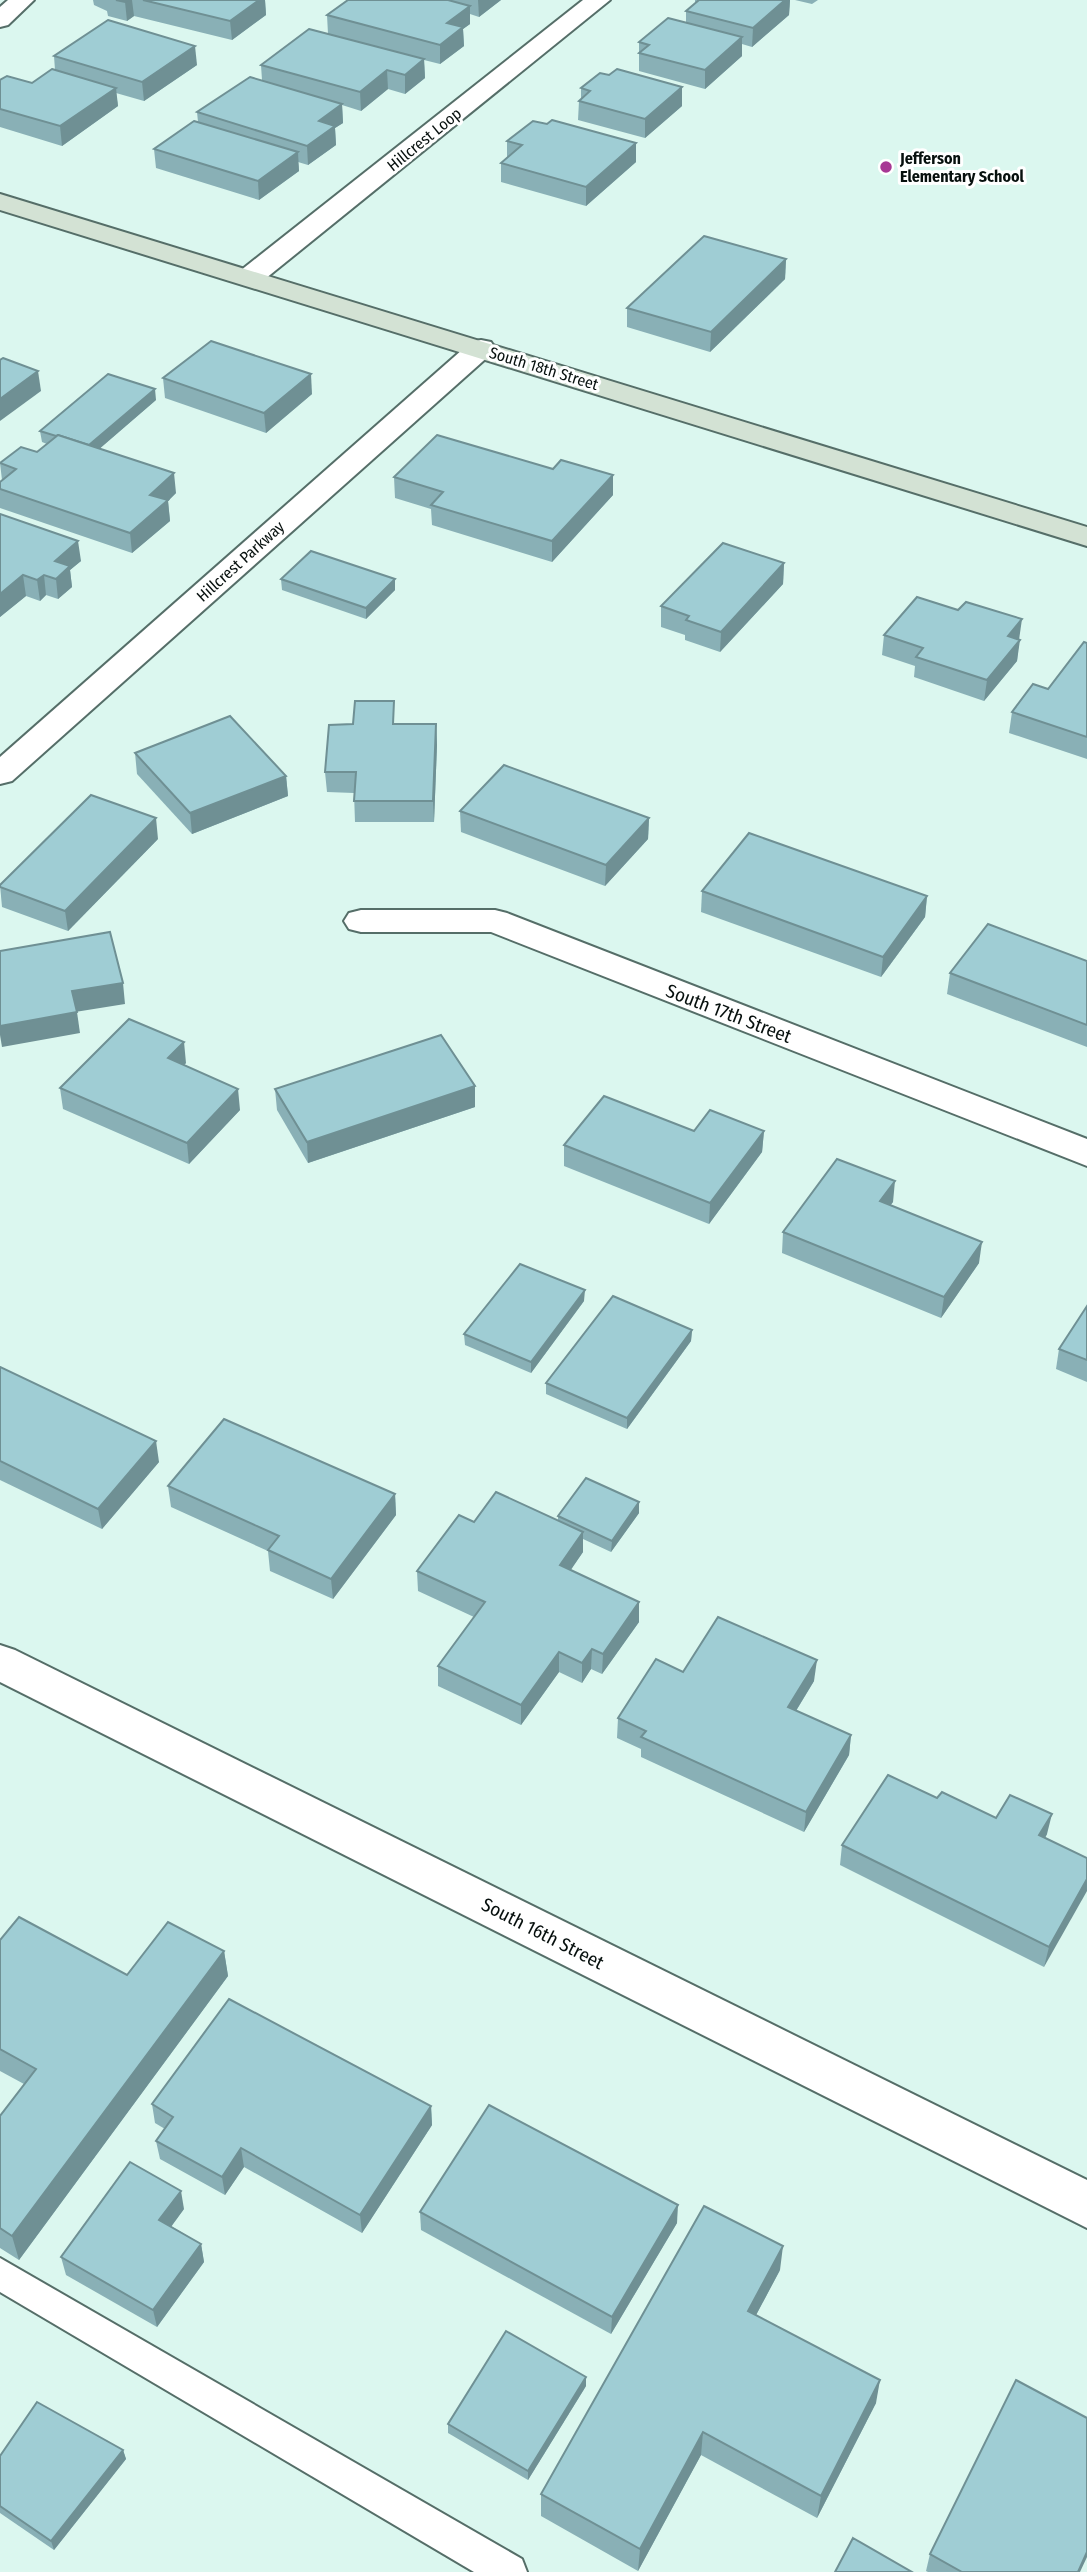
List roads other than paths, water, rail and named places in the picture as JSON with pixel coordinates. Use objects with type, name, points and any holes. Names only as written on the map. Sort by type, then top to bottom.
[{"type":"street","points":[[0,20],[22,0]]},
{"type":"street","name":"Hillcrest Loop","points":[[250,277],[598,0]]},
{"type":"street","name":"South 18th Street","points":[[0,202],[481,348],[1087,537]]},
{"type":"street","name":"Hillcrest Parkway","points":[[0,774],[481,348]]},
{"type":"street","name":"South 17th Street","points":[[361,921],[495,921],[1087,1153]]},
{"type":"street","name":"South 16th Street","points":[[0,1662],[1087,2205]]},
{"type":"lane","points":[[0,2274],[509,2572]]},
{"type":"place","name":"Jefferson Elementary School","points":[[886,167]]}]
